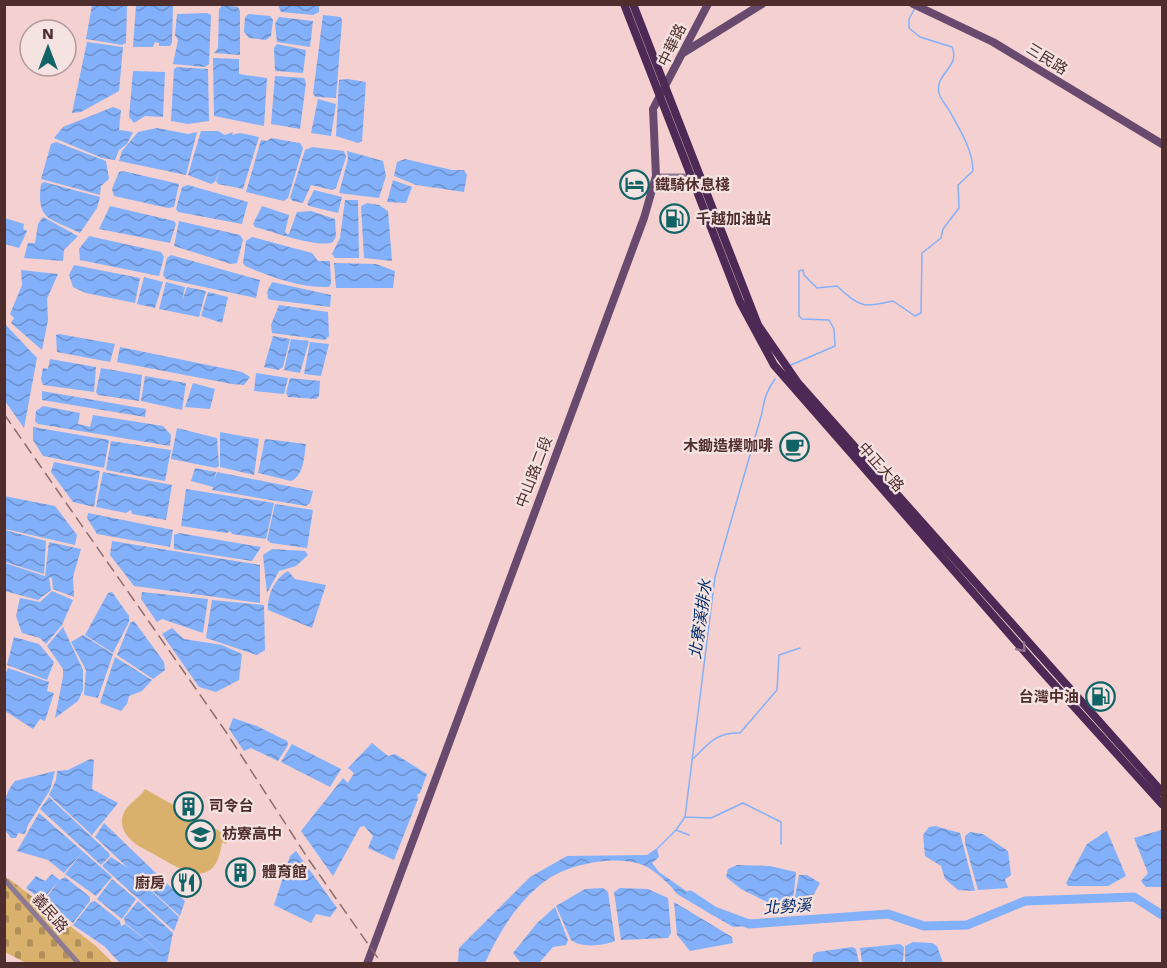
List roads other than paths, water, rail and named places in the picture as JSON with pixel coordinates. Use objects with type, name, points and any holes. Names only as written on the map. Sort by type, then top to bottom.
[{"type":"main road","points":[[624,4],[660,98]]},
{"type":"main road","points":[[633,4],[666,89]]},
{"type":"main road","name":"中正大路","points":[[666,89],[745,294],[758,325],[778,357],[1087,713],[1162,804]]},
{"type":"main road","name":"中正大路","points":[[660,98],[740,302],[774,365],[1087,713],[1162,792]]},
{"type":"street","name":"中華路","points":[[660,98],[708,4]]},
{"type":"street","points":[[681,53],[762,4]]},
{"type":"street","name":"三民路","points":[[917,6],[993,42],[1162,144]]},
{"type":"street","name":"中山路二段","points":[[367,963],[644,219],[656,176],[653,110],[660,98]]},
{"type":"street","points":[[656,176],[691,176]]},
{"type":"street","name":"義民路","points":[[4,879],[79,963]]},
{"type":"water","points":[[92,5],[127,5],[126,43],[122,45],[86,39]]},
{"type":"water","points":[[136,5],[173,5],[170,46],[159,46],[159,43],[155,42],[153,47],[133,47]]},
{"type":"water","points":[[223,5],[238,7],[240,11],[240,55],[214,53],[218,48],[219,9]]},
{"type":"water","points":[[278,5],[319,5],[319,12],[313,15],[281,12]]},
{"type":"water","points":[[207,13],[211,15],[209,64],[205,67],[173,64],[178,40],[175,35],[177,14]]},
{"type":"water","points":[[249,14],[270,16],[273,20],[271,36],[266,40],[249,38],[244,32],[245,17]]},
{"type":"water","points":[[323,15],[341,17],[342,21],[336,98],[316,97],[313,94]]},
{"type":"water","points":[[279,17],[313,21],[310,47],[277,42],[275,24]]},
{"type":"water","points":[[87,42],[123,47],[119,91],[81,112],[72,113]]},
{"type":"water","points":[[277,44],[306,50],[303,73],[275,71],[274,48]]},
{"type":"water","points":[[213,58],[239,59],[239,74],[267,78],[264,126],[214,116]]},
{"type":"water","points":[[177,67],[208,69],[209,121],[188,124],[171,121],[174,69]]},
{"type":"water","points":[[133,71],[165,72],[163,117],[145,116],[134,123],[129,117]]},
{"type":"water","points":[[275,76],[304,78],[306,83],[300,129],[271,124]]},
{"type":"water","points":[[339,80],[366,82],[362,141],[358,143],[336,136]]},
{"type":"water","points":[[318,99],[336,104],[331,136],[311,133]]},
{"type":"water","points":[[113,107],[121,110],[119,130],[133,132],[127,144],[119,150],[115,160],[102,158],[54,138],[63,127]]},
{"type":"water","points":[[157,128],[188,134],[197,132],[186,175],[119,161],[122,151],[138,132]]},
{"type":"water","points":[[201,131],[218,131],[225,135],[233,132],[215,182],[211,184],[188,175]]},
{"type":"water","points":[[240,133],[259,137],[243,189],[218,184],[216,181],[231,135]]},
{"type":"water","points":[[271,138],[300,143],[303,148],[288,198],[284,201],[246,192],[261,140],[267,141]]},
{"type":"water","points":[[56,142],[106,161],[109,179],[101,186],[100,195],[41,179],[51,144]]},
{"type":"water","points":[[312,147],[344,151],[346,157],[336,188],[332,190],[311,185],[303,203],[293,201],[290,198],[305,150]]},
{"type":"water","points":[[347,151],[383,161],[386,176],[379,198],[339,193],[348,159]]},
{"type":"water","points":[[405,159],[452,170],[464,170],[467,175],[464,192],[416,185],[394,176],[397,162]]},
{"type":"water","points":[[119,172],[179,184],[174,207],[168,208],[114,196],[112,189]]},
{"type":"water","points":[[393,180],[412,187],[406,203],[387,202]]},
{"type":"water","points":[[44,182],[100,197],[97,208],[80,233],[53,221],[43,212],[40,196],[41,184]]},
{"type":"water","points":[[188,185],[248,202],[242,224],[178,212],[176,209],[182,187]]},
{"type":"water","points":[[314,190],[342,197],[338,213],[309,206],[307,204]]},
{"type":"water","points":[[345,200],[358,200],[359,258],[335,258],[332,254],[340,238]]},
{"type":"water","points":[[367,203],[379,205],[388,211],[392,261],[364,258],[361,206]]},
{"type":"water","points":[[110,206],[174,221],[176,224],[170,243],[99,229]]},
{"type":"water","points":[[262,206],[289,215],[285,232],[287,234],[289,234],[297,212],[311,211],[335,219],[336,236],[333,242],[317,243],[255,227],[253,224]]},
{"type":"water","points":[[43,217],[78,236],[64,250],[63,261],[24,258],[28,243],[35,243],[38,224]]},
{"type":"water","points":[[5,218],[24,224],[23,229],[27,231],[19,248],[5,244]]},
{"type":"water","points":[[179,221],[240,235],[243,240],[237,263],[231,264],[174,246]]},
{"type":"water","points":[[89,236],[161,252],[164,257],[159,276],[80,260],[79,249]]},
{"type":"water","points":[[252,237],[312,253],[318,261],[330,261],[331,284],[329,287],[318,287],[297,284],[245,266],[243,263],[246,241]]},
{"type":"water","points":[[171,255],[260,280],[256,298],[166,279],[163,275],[167,258]]},
{"type":"water","points":[[334,263],[376,264],[395,271],[393,288],[336,288]]},
{"type":"water","points":[[74,265],[140,278],[135,303],[86,293],[73,287],[69,275]]},
{"type":"water","points":[[21,270],[58,274],[47,299],[48,320],[42,350],[11,323],[14,318],[10,314],[22,285]]},
{"type":"water","points":[[144,277],[163,282],[155,308],[137,304]]},
{"type":"water","points":[[166,282],[185,287],[182,301],[187,287],[206,291],[199,317],[159,309]]},
{"type":"water","points":[[272,282],[331,295],[330,307],[268,299],[267,292]]},
{"type":"water","points":[[208,292],[228,297],[222,323],[201,316]]},
{"type":"water","points":[[279,305],[328,312],[329,336],[325,340],[272,333],[271,325]]},
{"type":"water","points":[[5,324],[37,358],[24,428],[5,401]]},
{"type":"water","points":[[56,335],[115,344],[110,362],[57,352]]},
{"type":"water","points":[[273,336],[290,339],[283,367],[278,370],[264,367]]},
{"type":"water","points":[[291,339],[309,341],[300,373],[284,370]]},
{"type":"water","points":[[310,342],[329,344],[321,376],[304,374]]},
{"type":"water","points":[[120,347],[242,372],[250,377],[244,385],[232,384],[117,362]]},
{"type":"water","points":[[50,359],[96,367],[94,392],[43,385],[41,379],[43,368],[48,369]]},
{"type":"water","points":[[101,368],[142,375],[139,401],[98,395],[96,392]]},
{"type":"water","points":[[256,373],[288,378],[284,394],[254,391]]},
{"type":"water","points":[[145,376],[186,383],[182,410],[141,401]]},
{"type":"water","points":[[290,378],[320,381],[319,396],[316,399],[288,397],[286,393]]},
{"type":"water","points":[[193,383],[215,389],[210,409],[185,407]]},
{"type":"water","points":[[42,391],[146,409],[145,417],[42,400]]},
{"type":"water","points":[[43,406],[80,413],[78,424],[90,427],[93,415],[163,426],[171,435],[170,446],[38,424],[35,421],[36,411]]},
{"type":"water","points":[[33,427],[109,440],[104,468],[43,456],[33,440]]},
{"type":"water","points":[[177,428],[217,438],[219,466],[216,468],[171,459]]},
{"type":"water","points":[[220,432],[259,439],[254,475],[220,467]]},
{"type":"water","points":[[265,439],[306,444],[299,475],[291,481],[258,473]]},
{"type":"water","points":[[111,441],[171,450],[165,481],[106,470]]},
{"type":"water","points":[[54,462],[100,471],[94,507],[73,502],[51,472]]},
{"type":"water","points":[[195,468],[216,472],[214,482],[217,472],[313,491],[310,503],[306,506],[212,490],[213,487],[191,481]]},
{"type":"water","points":[[103,472],[172,485],[166,520],[132,514],[131,510],[126,513],[96,507]]},
{"type":"water","points":[[186,489],[274,503],[266,539],[232,534],[230,531],[227,533],[181,526]]},
{"type":"water","points":[[4,496],[55,506],[77,535],[75,545],[5,529]]},
{"type":"water","points":[[275,504],[313,510],[307,548],[271,543],[267,540]]},
{"type":"water","points":[[88,513],[173,530],[170,547],[97,534],[87,518]]},
{"type":"water","points":[[5,530],[46,541],[44,574],[5,562]]},
{"type":"water","points":[[179,533],[261,547],[252,561],[174,549],[174,535]]},
{"type":"water","points":[[112,541],[260,565],[260,603],[134,586],[110,555]]},
{"type":"water","points":[[49,542],[81,549],[73,577],[74,597],[53,589],[52,578],[49,577],[51,590],[38,600],[5,591],[5,563],[45,576]]},
{"type":"water","points":[[272,549],[305,551],[308,555],[296,566],[279,571],[267,593],[263,555]]},
{"type":"water","points":[[288,571],[295,579],[326,585],[312,628],[268,610],[273,588],[279,578]]},
{"type":"water","points":[[52,591],[73,600],[62,625],[46,644],[40,638],[22,633],[16,616],[20,598],[40,602]]},
{"type":"water","points":[[112,592],[129,616],[129,622],[113,653],[85,635],[108,593]]},
{"type":"water","points":[[142,592],[208,599],[203,633],[162,619],[157,622],[141,599]]},
{"type":"water","points":[[212,600],[264,605],[265,650],[257,655],[206,638]]},
{"type":"water","points":[[134,621],[164,662],[165,670],[153,679],[117,655],[130,623]]},
{"type":"water","points":[[63,627],[83,670],[83,690],[78,701],[55,718],[63,669],[47,646]]},
{"type":"water","points":[[172,628],[184,639],[222,645],[242,654],[239,680],[216,692],[199,687],[162,634]]},
{"type":"water","points":[[83,635],[113,654],[98,698],[84,695],[86,670],[71,642]]},
{"type":"water","points":[[14,637],[39,644],[54,662],[47,680],[7,665]]},
{"type":"water","points":[[115,657],[152,680],[142,691],[129,696],[127,704],[121,711],[100,703]]},
{"type":"water","points":[[8,668],[49,682],[47,691],[54,693],[45,721],[40,719],[33,729],[5,711],[5,674]]},
{"type":"water","points":[[233,718],[257,726],[287,741],[288,745],[278,761],[251,748],[244,751],[229,729]]},
{"type":"water","points":[[372,743],[388,756],[395,754],[427,774],[420,793],[417,795],[418,799],[394,860],[368,848],[373,836],[364,826],[360,827],[333,876],[301,831],[343,778],[348,783],[354,773],[348,768]]},
{"type":"water","points":[[292,744],[341,769],[330,787],[281,762]]},
{"type":"water","points":[[90,759],[94,760],[92,789],[118,803],[92,835],[49,795],[56,780],[57,771],[68,770]]},
{"type":"water","points":[[55,771],[50,790],[28,825],[25,834],[18,833],[16,838],[11,838],[5,830],[4,816],[6,798],[11,787],[15,781]]},
{"type":"water","points":[[49,797],[109,853],[110,856],[101,865],[40,809]]},
{"type":"water","points":[[39,813],[112,877],[96,896],[65,874],[82,853],[64,873],[48,860],[17,851]]},
{"type":"water","points":[[104,823],[185,901],[180,916],[130,871],[179,917],[174,931],[102,866],[111,857],[128,868],[95,837]]},
{"type":"water","points":[[935,826],[960,833],[975,891],[958,890],[945,879],[941,866],[925,856],[923,835],[929,827]]},
{"type":"water","points":[[1161,830],[1162,887],[1146,887],[1141,881],[1148,873],[1134,838]]},
{"type":"water","points":[[1107,831],[1126,876],[1108,886],[1068,886],[1066,883],[1087,844]]},
{"type":"water","points":[[970,832],[983,834],[1008,851],[1011,875],[1005,879],[1008,888],[978,890],[965,843],[965,836]]},
{"type":"water","name":"北勢溪","points":[[657,848],[659,857],[652,863],[659,872],[729,921],[739,924],[749,920],[748,926],[733,927],[677,894],[659,876],[642,865],[627,861],[604,861],[568,869],[548,879],[519,906],[485,963],[458,963],[459,948],[530,877],[567,856],[647,855]]},
{"type":"water","points":[[296,851],[337,908],[330,917],[316,914],[311,923],[274,905],[290,856]]},
{"type":"water","points":[[737,865],[770,866],[796,872],[793,902],[775,906],[741,889],[726,877],[728,869]]},
{"type":"water","points":[[52,874],[60,880],[65,877],[90,897],[90,901],[73,923],[43,902],[58,882],[42,900],[26,888],[36,876],[45,881]]},
{"type":"water","points":[[799,875],[807,875],[820,883],[809,903],[798,906],[794,902]]},
{"type":"water","points":[[112,879],[136,899],[122,919],[97,899]]},
{"type":"water","points":[[603,888],[608,892],[615,941],[592,945],[575,943],[571,940],[556,906],[585,889]]},
{"type":"water","points":[[620,888],[648,889],[668,898],[671,933],[668,938],[621,940],[614,892]]},
{"type":"water","points":[[95,901],[120,921],[121,926],[125,924],[165,955],[125,923],[124,918],[138,901],[173,933],[167,963],[120,963],[104,946],[73,925],[91,902]]},
{"type":"water","points":[[674,902],[732,937],[733,943],[690,951],[677,935]]},
{"type":"water","points":[[555,907],[568,940],[566,945],[553,947],[539,963],[521,963],[513,953],[537,923]]},
{"type":"water","points":[[913,942],[932,943],[937,946],[943,963],[905,963],[905,946]]},
{"type":"water","points":[[900,944],[904,947],[903,963],[862,963],[860,948]]},
{"type":"water","points":[[852,947],[856,949],[859,963],[812,963],[813,955],[817,952]]},
{"type":"waterway","name":"北寮溪排水","points":[[791,365],[835,346],[834,329],[829,320],[802,319],[799,316],[799,271],[803,270],[804,275],[817,288],[837,286],[862,304],[874,305],[893,301],[915,316],[921,313],[922,253],[941,238],[943,229],[959,208],[958,185],[973,171],[971,155],[965,139],[939,93],[940,81],[953,60],[952,47],[920,37],[909,28],[909,19],[915,8]]},
{"type":"waterway","name":"北寮溪排水","points":[[658,848],[685,817],[715,577],[765,399],[775,379]]},
{"type":"waterway","points":[[694,758],[709,743],[719,737],[725,734],[740,733],[777,690],[779,655],[800,648]]},
{"type":"waterway","points":[[685,817],[711,818],[743,803],[781,822],[781,844]]},
{"type":"waterway","points":[[676,830],[689,835]]},
{"type":"waterway","name":"北勢溪","points":[[690,895],[714,911],[749,924],[888,914],[924,926],[967,925],[1025,901],[1134,897],[1162,915]]},
{"type":"railway","points":[[4,414],[226,732],[309,860],[382,964]]},
{"type":"place","name":"鐵騎休息棧","points":[[634,185]]},
{"type":"place","name":"千越加油站","points":[[675,219]]},
{"type":"place","name":"木鋤造樸咖啡","points":[[794,446]]},
{"type":"place","name":"台灣中油","points":[[1100,697]]},
{"type":"place","name":"司令台","points":[[188,806]]},
{"type":"place","name":"枋寮高中","points":[[201,834]]},
{"type":"place","name":"體育館","points":[[241,872]]},
{"type":"place","name":"廚房","points":[[186,883]]}]
